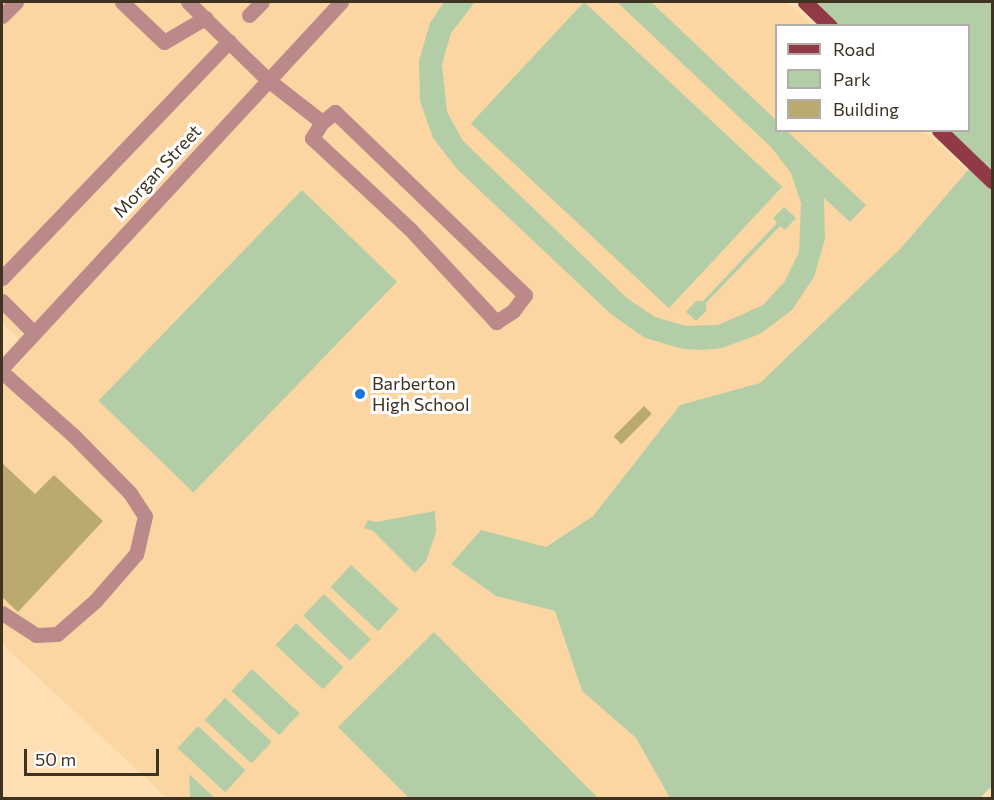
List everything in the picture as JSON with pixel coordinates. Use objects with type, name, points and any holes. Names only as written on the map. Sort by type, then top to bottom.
[{"type":"main road","points":[[805,2],[828,24]]},
{"type":"main road","points":[[941,132],[993,181]]},
{"type":"street","points":[[2,16],[16,2]]},
{"type":"street","points":[[122,2],[164,42],[205,18]]},
{"type":"street","points":[[188,2],[268,80],[322,122]]},
{"type":"street","points":[[249,15],[262,2]]},
{"type":"street","name":"Morgan Street","points":[[2,370],[341,2]]},
{"type":"street","points":[[2,278],[229,41]]},
{"type":"street","points":[[335,112],[525,295],[513,311],[496,322],[410,229],[312,138],[322,122],[335,112]]},
{"type":"street","points":[[2,301],[34,333]]},
{"type":"street","points":[[2,370],[74,435],[130,493],[145,516],[136,554],[95,601],[57,634],[36,635],[2,613]]},
{"type":"shaded area","name":"Barberton High School","points":[[2,2],[787,2],[812,24],[775,24],[775,132],[925,132],[967,171],[901,248],[760,383],[680,405],[593,516],[546,547],[481,530],[496,596],[555,611],[582,691],[636,738],[670,798],[215,798],[189,774],[190,798],[167,798],[2,644],[2,383],[30,351],[2,322]]},
{"type":"green space","points":[[444,2],[475,2],[451,33],[442,64],[447,112],[463,141],[628,299],[655,317],[686,326],[718,325],[763,305],[785,281],[799,252],[801,203],[791,173],[771,147],[617,2],[651,2],[775,119],[775,132],[788,132],[866,205],[850,222],[824,198],[825,239],[814,277],[792,310],[760,334],[722,348],[703,350],[683,349],[645,338],[612,315],[458,170],[433,138],[420,101],[419,61],[430,23]]},
{"type":"green space","points":[[584,2],[782,187],[669,308],[471,123]]},
{"type":"green space","points":[[805,2],[992,2],[992,786],[980,798],[670,798],[636,738],[582,691],[555,611],[496,596],[451,564],[481,530],[546,547],[593,516],[680,405],[760,383],[901,248],[974,163],[940,132],[970,132],[970,24],[829,24]]},
{"type":"green space","points":[[302,190],[397,282],[193,492],[98,401]]},
{"type":"green space","points":[[784,207],[796,218],[785,230],[780,226],[706,303],[706,311],[696,321],[686,312],[696,301],[703,301],[777,223],[773,218]]},
{"type":"green space","points":[[435,511],[436,532],[426,561],[415,573],[373,531],[364,528],[368,520],[376,522]]},
{"type":"green space","points":[[351,565],[399,609],[378,631],[331,587]]},
{"type":"green space","points":[[324,594],[371,639],[350,661],[303,616]]},
{"type":"green space","points":[[296,623],[344,667],[323,689],[276,645]]},
{"type":"green space","points":[[434,632],[598,798],[409,798],[338,727]]},
{"type":"green space","points":[[252,669],[300,713],[279,735],[232,691]]},
{"type":"green space","points":[[225,698],[272,742],[251,764],[205,720]]},
{"type":"green space","points":[[198,726],[246,770],[225,792],[178,748]]},
{"type":"green space","points":[[189,774],[215,798],[190,798]]},
{"type":"building","points":[[644,406],[652,414],[621,444],[614,436]]},
{"type":"building","points":[[2,463],[35,494],[54,475],[103,521],[18,612],[2,597]]},
{"type":"place","name":"Barberton High School","points":[[360,394]]}]
